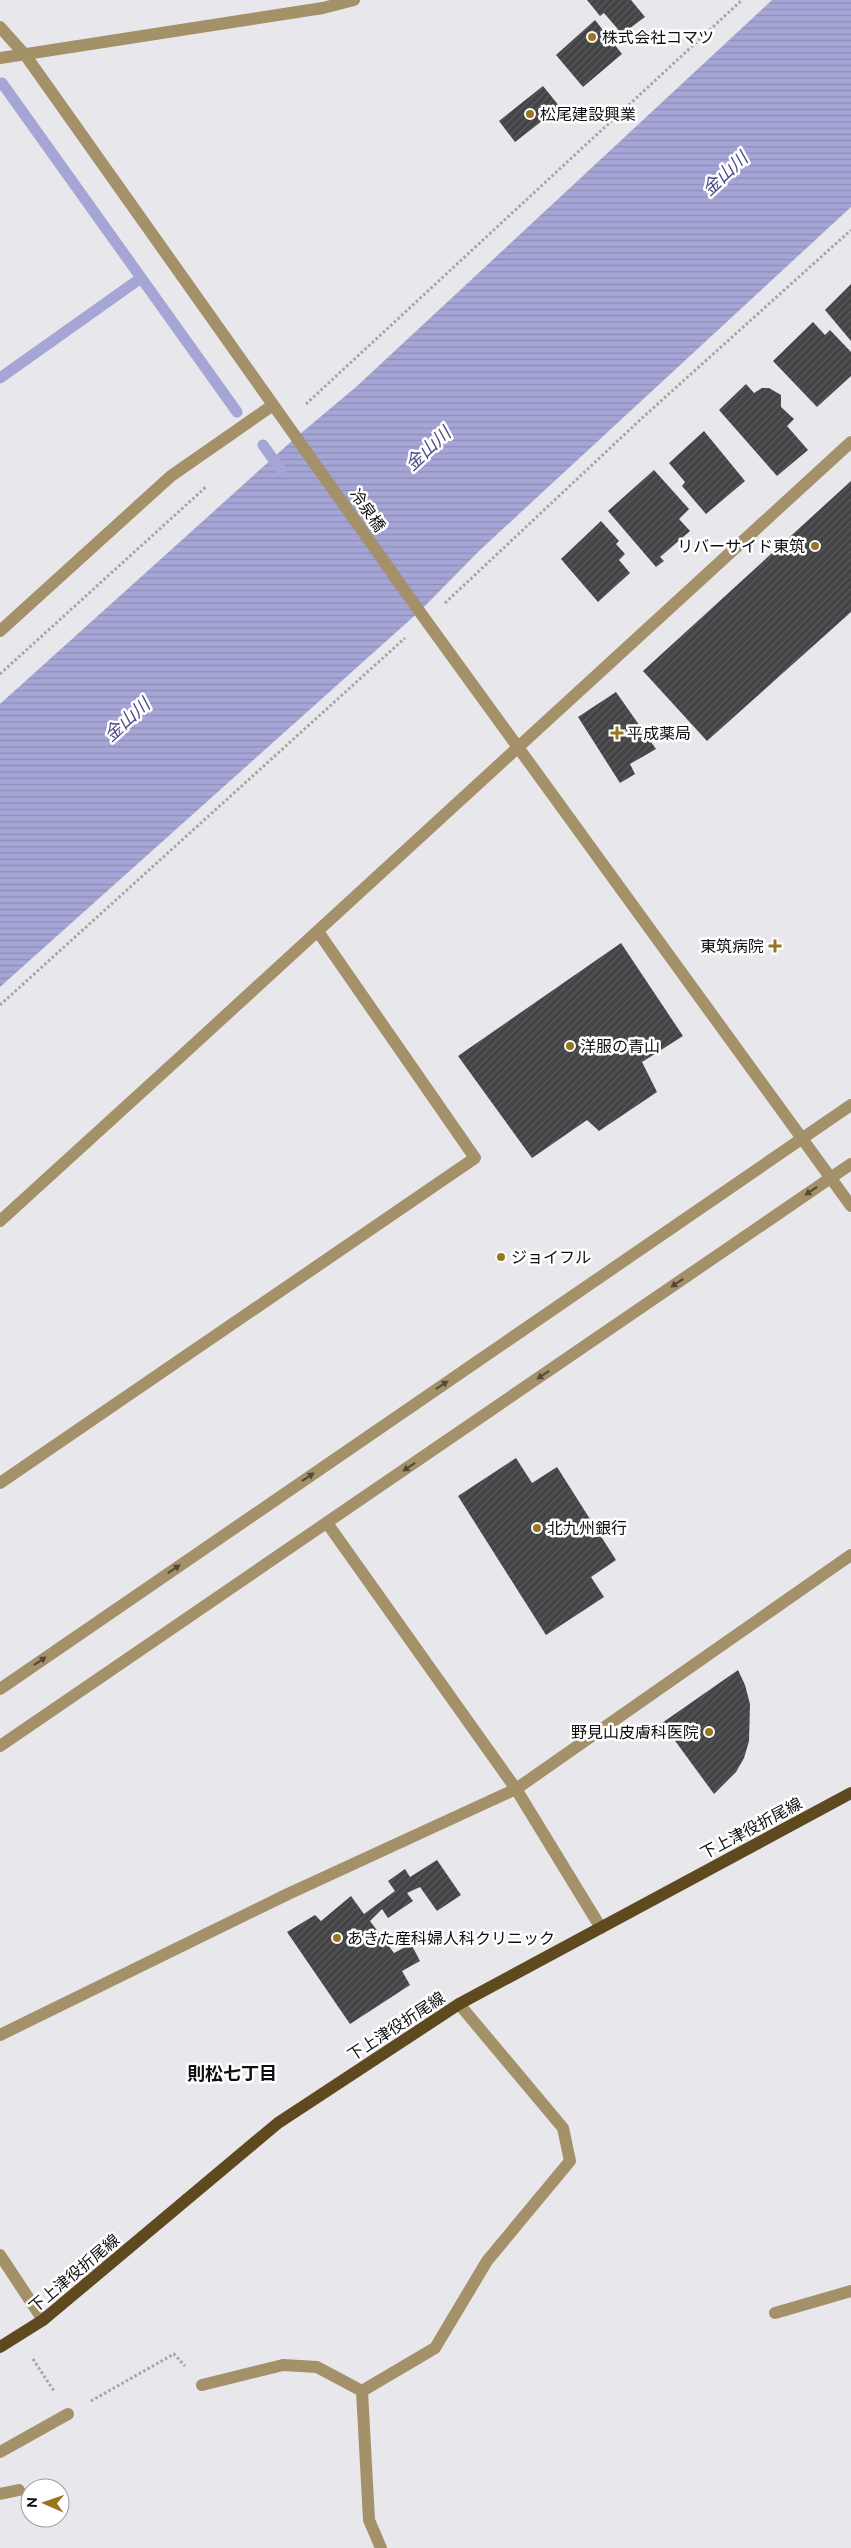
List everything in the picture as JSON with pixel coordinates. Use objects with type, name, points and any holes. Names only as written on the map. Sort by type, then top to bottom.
[{"type":"main road","name":"下上津役折尾線","points":[[0,2347],[42,2320],[278,2123],[459,2004],[851,1793]]},
{"type":"street","points":[[0,58],[26,56],[323,8],[354,0]]},
{"type":"street","name":"冷泉橋","points":[[0,27],[26,56],[422,616],[851,1206]]},
{"type":"street","points":[[0,630],[171,476],[273,405]]},
{"type":"street","points":[[0,1221],[319,933],[518,746],[851,442]]},
{"type":"street","points":[[0,1483],[475,1158],[319,933]]},
{"type":"street","points":[[0,1689],[851,1105]]},
{"type":"street","points":[[0,1746],[851,1164]]},
{"type":"street","points":[[327,1523],[516,1789],[601,1928]]},
{"type":"street","points":[[0,2035],[288,1894],[516,1789],[851,1555]]},
{"type":"street","points":[[362,2391],[435,2348],[487,2261],[570,2161],[563,2128],[459,2004]]},
{"type":"street","points":[[0,2255],[42,2320]]},
{"type":"street","points":[[775,2313],[851,2291]]},
{"type":"street","points":[[202,2384],[283,2365],[318,2367],[362,2391]]},
{"type":"street","points":[[362,2391],[369,2520],[381,2548]]},
{"type":"street","points":[[0,2452],[68,2414]]},
{"type":"street","points":[[0,2494],[19,2490]]},
{"type":"path","points":[[303,406],[742,0]]},
{"type":"path","points":[[444,604],[641,419],[851,230]]},
{"type":"path","points":[[0,674],[210,483]]},
{"type":"path","points":[[0,1005],[408,635]]},
{"type":"path","points":[[28,2352],[68,2414],[174,2354],[202,2384]]},
{"type":"water","name":"金山川","points":[[772,0],[851,0],[851,207],[479,551],[421,610],[0,987],[0,704],[294,439],[356,387]]},
{"type":"building","name":"株式会社コマツ","points":[[587,0],[631,0],[645,17],[622,34],[604,13],[600,16]]},
{"type":"building","name":"株式会社コマツ","points":[[595,20],[622,54],[583,87],[556,55]]},
{"type":"building","name":"松尾建設興業","points":[[543,86],[560,107],[515,142],[499,121]]},
{"type":"building","points":[[851,284],[851,341],[825,310]]},
{"type":"building","points":[[813,322],[825,335],[830,330],[851,352],[851,376],[817,407],[773,361]]},
{"type":"building","points":[[746,384],[754,393],[762,388],[769,388],[781,395],[781,407],[794,419],[787,426],[808,450],[777,476],[719,410]]},
{"type":"building","points":[[704,431],[745,481],[706,514],[682,486],[685,482],[669,463]]},
{"type":"building","points":[[654,470],[689,509],[679,519],[690,531],[660,557],[664,561],[656,567],[608,511]]},
{"type":"building","name":"リバーサイド東筑","points":[[851,481],[851,612],[707,741],[643,671]]},
{"type":"building","points":[[601,521],[619,541],[616,544],[625,554],[619,560],[630,573],[598,602],[561,559]]},
{"type":"building","name":"平成薬局","points":[[616,692],[656,749],[630,764],[635,774],[620,783],[578,717]]},
{"type":"building","name":"洋服の青山","points":[[621,943],[683,1036],[642,1062],[657,1092],[599,1131],[587,1120],[532,1158],[458,1056]]},
{"type":"building","name":"北九州銀行","points":[[516,1458],[532,1483],[557,1467],[616,1560],[591,1577],[604,1597],[546,1635],[458,1496]]},
{"type":"building","name":"野見山皮膚科医院","points":[[738,1670],[745,1685],[750,1704],[749,1741],[744,1758],[736,1772],[714,1794],[662,1723]]},
{"type":"building","name":"あきた産科婦人科クリニック","points":[[437,1860],[461,1895],[437,1911],[420,1887],[407,1893],[413,1901],[388,1918],[382,1909],[370,1921],[394,1953],[411,1944],[420,1961],[402,1971],[410,1985],[350,2024],[287,1932],[315,1915],[321,1921],[351,1896],[364,1914],[395,1891],[388,1881],[405,1869],[410,1877]]},
{"type":"waterway","points":[[2,83],[237,412]]},
{"type":"waterway","points":[[0,378],[141,278]]},
{"type":"waterway","points":[[263,445],[281,470]]},
{"type":"place","name":"株式会社コマツ","points":[[592,37]]},
{"type":"place","name":"松尾建設興業","points":[[530,114]]},
{"type":"place","name":"リバーサイド東筑","points":[[815,546]]},
{"type":"place","name":"平成薬局","points":[[617,733]]},
{"type":"place","name":"東筑病院","points":[[775,946]]},
{"type":"place","name":"洋服の青山","points":[[570,1046]]},
{"type":"place","name":"ジョイフル","points":[[501,1257]]},
{"type":"place","name":"北九州銀行","points":[[537,1528]]},
{"type":"place","name":"野見山皮膚科医院","points":[[709,1732]]},
{"type":"place","name":"あきた産科婦人科クリニック","points":[[337,1938]]},
{"type":"district","name":"則松七丁目","points":[[232,2074]]}]
